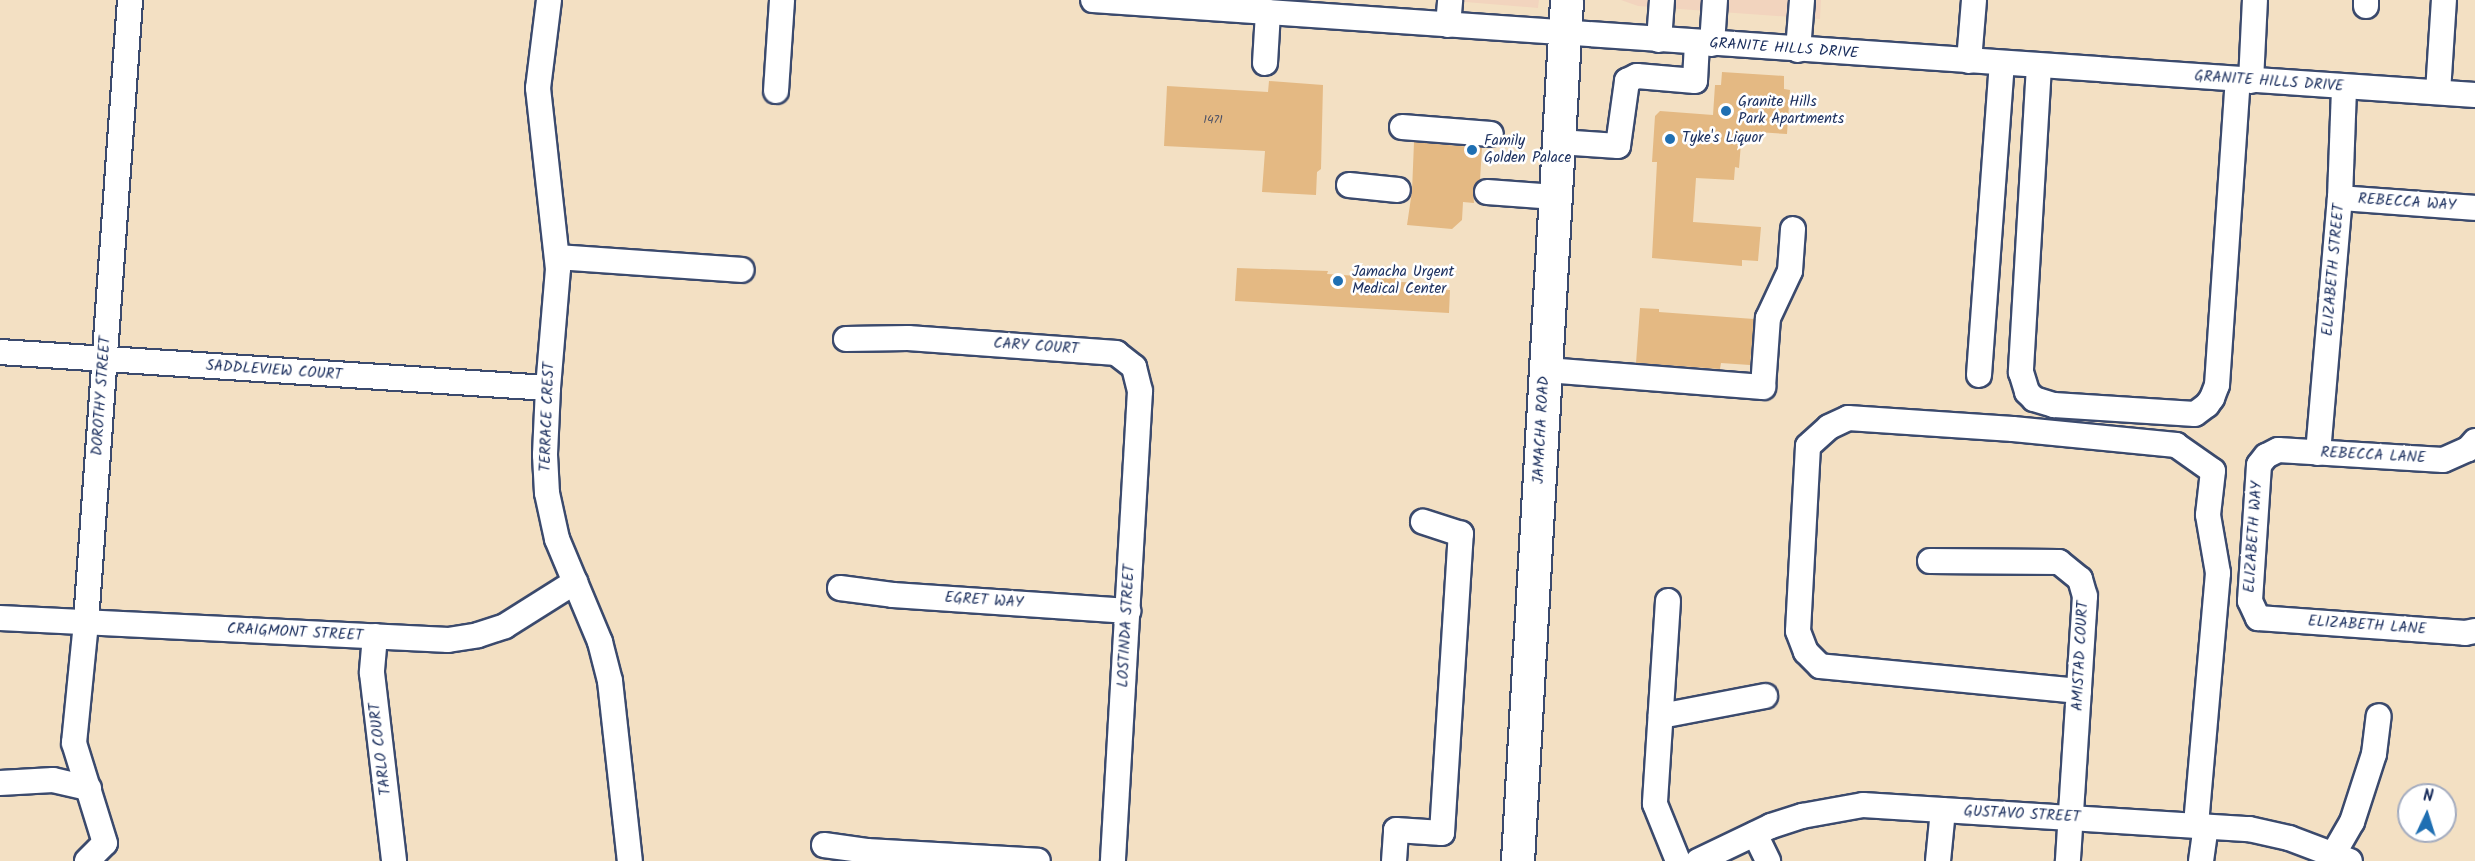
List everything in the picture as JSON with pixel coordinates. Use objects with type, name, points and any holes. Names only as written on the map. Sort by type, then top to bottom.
[{"type":"main road","name":"JAMACHA ROAD","points":[[1518,861],[1567,0]]},
{"type":"street","name":"DOROTHY STREET","points":[[87,861],[105,843],[74,743],[86,622],[130,0]]},
{"type":"street","name":"TERRACE CREST","points":[[549,0],[538,88],[558,257],[548,388],[545,455],[547,493],[557,540],[600,642],[610,681],[630,861]]},
{"type":"street","points":[[777,92],[782,0]]},
{"type":"street","name":"GRANITE HILLS DRIVE","points":[[1092,0],[1220,4],[1448,25],[2475,95]]},
{"type":"street","points":[[1448,25],[1450,0]]},
{"type":"street","points":[[1659,40],[1662,0]]},
{"type":"street","points":[[1559,142],[1618,146],[1627,81],[1637,76],[1695,81],[1714,0]]},
{"type":"street","points":[[1798,50],[1802,0]]},
{"type":"street","points":[[1969,62],[1974,0]]},
{"type":"street","points":[[2039,66],[2021,372],[2027,392],[2034,399],[2054,405],[2194,414],[2207,405],[2217,385],[2244,80],[2255,0]]},
{"type":"street","points":[[2438,92],[2444,0]]},
{"type":"street","points":[[1265,63],[1276,9]]},
{"type":"street","points":[[1979,375],[2002,64]]},
{"type":"street","name":"ELIZABETH STREET","points":[[2318,453],[2340,198],[2344,87]]},
{"type":"street","points":[[1402,127],[1491,134]]},
{"type":"street","points":[[1349,185],[1398,190]]},
{"type":"street","points":[[1487,192],[1556,197]]},
{"type":"street","name":"REBECCA WAY","points":[[2340,198],[2475,208]]},
{"type":"street","points":[[1546,370],[1763,387],[1768,318],[1790,271],[1793,229]]},
{"type":"street","points":[[558,257],[742,270]]},
{"type":"street","name":"CARY COURT","points":[[846,339],[908,338],[1116,353],[1134,367],[1140,391]]},
{"type":"street","name":"SADDLEVIEW COURT","points":[[0,352],[548,388]]},
{"type":"street","name":"LOSTINDA STREET","points":[[1113,861],[1140,391]]},
{"type":"street","points":[[2079,691],[1820,666],[1806,652],[1798,631],[1808,446],[1829,427],[1848,418],[2013,429],[2176,445],[2213,471],[2208,515],[2218,573],[2201,826],[2201,861]]},
{"type":"street","name":"REBECCA LANE","points":[[2266,456],[2278,450],[2443,460],[2468,449],[2475,441]]},
{"type":"street","name":"ELIZABETH WAY","points":[[2258,618],[2250,602],[2259,465],[2266,456]]},
{"type":"street","points":[[1394,861],[1396,830],[1442,833],[1461,534],[1423,522]]},
{"type":"street","name":"AMISTAD COURT","points":[[1930,561],[2059,562],[2080,579],[2085,596],[2068,861]]},
{"type":"street","name":"CRAIGMONT STREET","points":[[0,618],[448,640],[478,635],[506,626],[575,582]]},
{"type":"street","name":"EGRET WAY","points":[[840,588],[893,595],[1128,611]]},
{"type":"street","points":[[1668,601],[1655,804],[1678,861]]},
{"type":"street","name":"ELIZABETH LANE","points":[[2258,618],[2465,633],[2475,631]]},
{"type":"street","name":"TARLO COURT","points":[[375,636],[372,673],[394,861]]},
{"type":"street","points":[[1660,716],[1766,696]]},
{"type":"street","points":[[2342,857],[2374,754],[2379,716]]},
{"type":"street","points":[[0,783],[53,780],[89,788]]},
{"type":"street","name":"GUSTAVO STREET","points":[[1698,861],[1755,834],[1802,816],[1863,805],[2259,831],[2289,837],[2342,857]]},
{"type":"street","points":[[1938,861],[1942,810]]},
{"type":"street","points":[[1755,834],[1768,861]]},
{"type":"street","points":[[824,845],[1038,861]]},
{"type":"shaded area","points":[[1441,0],[1539,0],[1538,8]]},
{"type":"shaded area","points":[[1621,0],[1821,0],[1820,19],[1638,6]]},
{"type":"building","points":[[1722,72],[1784,76],[1784,89],[1790,90],[1787,134],[1742,131],[1739,168],[1735,167],[1734,180],[1696,178],[1693,222],[1761,227],[1758,261],[1742,260],[1742,266],[1652,258],[1657,162],[1652,162],[1655,116],[1660,111],[1713,115],[1715,85],[1721,85]]},
{"type":"building","points":[[1269,81],[1323,85],[1321,169],[1317,172],[1316,195],[1262,192],[1265,151],[1164,146],[1167,86],[1268,92]]},
{"type":"building","points":[[1414,142],[1482,148],[1480,180],[1473,190],[1474,203],[1463,202],[1462,220],[1452,229],[1407,225],[1412,191]]},
{"type":"building","points":[[1237,268],[1328,271],[1327,274],[1389,278],[1394,274],[1400,282],[1427,283],[1433,289],[1450,290],[1449,313],[1235,301]]},
{"type":"building","points":[[1640,308],[1659,309],[1659,312],[1754,319],[1750,365],[1721,363],[1720,369],[1636,363]]},
{"type":"place","name":"Granite Hills Park Apartments","points":[[1726,111]]},
{"type":"place","name":"Tyke's Liquor","points":[[1670,139]]},
{"type":"place","name":"Family Golden Palace","points":[[1472,150]]},
{"type":"place","name":"Jamacha Urgent Medical Center","points":[[1338,281]]}]
